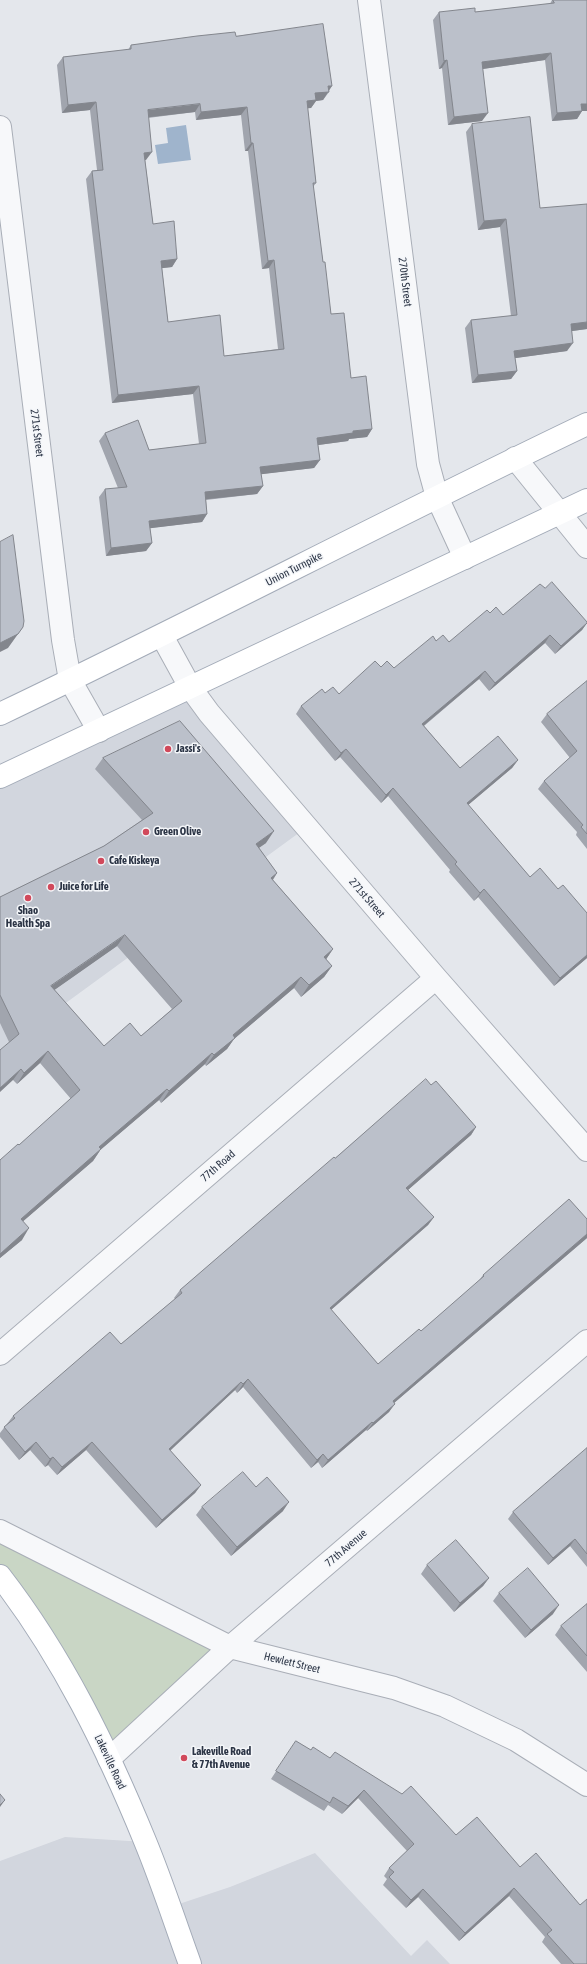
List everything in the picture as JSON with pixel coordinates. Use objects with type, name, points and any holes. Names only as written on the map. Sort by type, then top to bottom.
[{"type":"main road","name":"Union Turnpike","points":[[0,714],[162,636],[515,458],[587,424]]},
{"type":"main road","points":[[0,777],[587,500]]},
{"type":"main road","name":"Lakeville Road","points":[[0,1576],[22,1604],[69,1680],[109,1759],[145,1842],[190,1964]]},
{"type":"street","name":"270th Street","points":[[369,0],[428,464],[437,497],[465,558]]},
{"type":"street","name":"271st Street","points":[[0,127],[60,622],[70,680],[99,731]]},
{"type":"street","points":[[515,458],[587,547]]},
{"type":"street","name":"271st Street","points":[[162,636],[190,687],[209,713],[436,978],[587,1150]]},
{"type":"street","name":"77th Road","points":[[0,1354],[436,978]]},
{"type":"street","name":"77th Avenue","points":[[109,1759],[230,1647],[587,1341]]},
{"type":"street","name":"Hewlett Street","points":[[0,1531],[230,1647],[394,1688],[444,1706],[516,1740],[587,1785]]},
{"type":"shaded area","points":[[190,687],[307,827],[0,1051],[0,777]]},
{"type":"shaded area","points":[[65,1837],[145,1842],[170,1907],[230,1887],[315,1853],[411,1956],[427,1940],[450,1964],[0,1964],[0,1861]]},
{"type":"green space","points":[[0,1531],[230,1647],[109,1759],[0,1576]]},
{"type":"water","points":[[186,125],[191,160],[158,164],[155,145],[168,143],[166,128]]},
{"type":"building","points":[[553,0],[587,0],[587,104],[581,104],[582,111],[557,113],[551,53],[482,62],[488,113],[454,117],[447,60],[444,61],[439,12],[475,8],[475,12],[554,3]]},
{"type":"building","points":[[323,24],[332,86],[328,86],[329,92],[315,93],[316,100],[307,101],[316,183],[313,183],[331,314],[344,313],[351,378],[366,376],[372,429],[317,438],[320,460],[260,467],[263,486],[205,492],[207,514],[149,521],[152,543],[111,548],[105,489],[127,487],[105,433],[138,420],[149,450],[206,443],[199,386],[118,395],[92,171],[103,170],[96,102],[68,105],[63,57],[131,49],[131,45],[197,36],[235,32],[236,36]],"holes":[[[200,104],[201,112],[247,107],[268,261],[274,260],[284,349],[224,356],[220,315],[168,322],[161,261],[177,259],[174,221],[153,224],[144,153],[152,152],[148,110]]]},
{"type":"building","points":[[530,117],[540,208],[587,204],[587,322],[571,324],[573,343],[514,351],[517,371],[478,375],[471,320],[517,315],[506,219],[484,221],[472,124]]},
{"type":"building","points":[[13,535],[24,621],[23,627],[18,634],[0,643],[0,542]]},
{"type":"building","points":[[552,582],[587,623],[561,646],[550,635],[495,683],[485,671],[422,724],[460,768],[498,736],[518,760],[467,803],[530,877],[540,868],[558,889],[563,885],[587,913],[587,955],[560,978],[484,889],[480,893],[455,864],[457,862],[393,788],[386,795],[346,749],[341,753],[301,706],[322,689],[325,693],[333,687],[339,694],[375,661],[381,667],[387,661],[394,668],[433,636],[436,641],[443,635],[449,642],[487,610],[490,613],[496,607],[503,615],[540,584],[545,588]]},
{"type":"building","points":[[587,681],[587,834],[581,827],[583,825],[544,781],[577,751],[547,714]]},
{"type":"building","points":[[180,721],[274,831],[256,844],[277,873],[271,878],[333,949],[324,957],[332,966],[309,985],[301,977],[233,1035],[235,1038],[214,1055],[212,1053],[169,1091],[167,1089],[99,1147],[101,1149],[21,1219],[29,1228],[0,1254],[0,1160],[18,1144],[19,1145],[80,1090],[48,1051],[24,1073],[21,1069],[0,1088],[0,1050],[19,1034],[0,995],[0,897],[104,846],[153,813],[103,758]],"holes":[[[125,935],[182,1001],[141,1036],[130,1023],[104,1046],[51,986]]]},
{"type":"building","points":[[426,1079],[431,1085],[436,1081],[476,1127],[406,1188],[434,1217],[330,1308],[378,1364],[419,1329],[421,1331],[569,1199],[587,1219],[587,1234],[393,1401],[395,1404],[328,1460],[323,1454],[317,1460],[248,1379],[243,1384],[241,1382],[169,1449],[201,1485],[162,1520],[92,1442],[62,1467],[53,1457],[50,1459],[36,1442],[25,1452],[4,1427],[15,1418],[13,1416],[110,1332],[121,1344],[182,1293],[180,1290]]},
{"type":"building","points":[[587,1448],[587,1554],[575,1539],[553,1558],[513,1512]]},
{"type":"building","points":[[243,1472],[256,1487],[267,1477],[289,1502],[237,1547],[202,1507]]},
{"type":"building","points":[[456,1540],[489,1578],[460,1603],[427,1565]]},
{"type":"building","points":[[528,1568],[559,1605],[531,1630],[499,1593]]},
{"type":"building","points":[[587,1604],[587,1656],[561,1626]]},
{"type":"building","points":[[296,1741],[311,1750],[313,1747],[330,1758],[335,1752],[402,1794],[411,1786],[456,1835],[477,1817],[520,1867],[536,1853],[580,1905],[587,1899],[587,1964],[574,1964],[547,1934],[552,1930],[514,1888],[465,1933],[423,1889],[411,1900],[389,1877],[394,1872],[389,1868],[414,1844],[364,1790],[348,1806],[333,1797],[330,1803],[276,1771]]},
{"type":"building","points":[[0,1794],[5,1800],[0,1805]]},
{"type":"place","name":"Jassi's","points":[[168,749]]},
{"type":"place","name":"Green Olive","points":[[146,832]]},
{"type":"place","name":"Cafe Kiskeya","points":[[101,861]]},
{"type":"place","name":"Juice for Life","points":[[51,887]]},
{"type":"place","name":"Shao Health Spa","points":[[28,898]]},
{"type":"place","name":"Lakeville Road & 77th Avenue","points":[[184,1758]]}]
